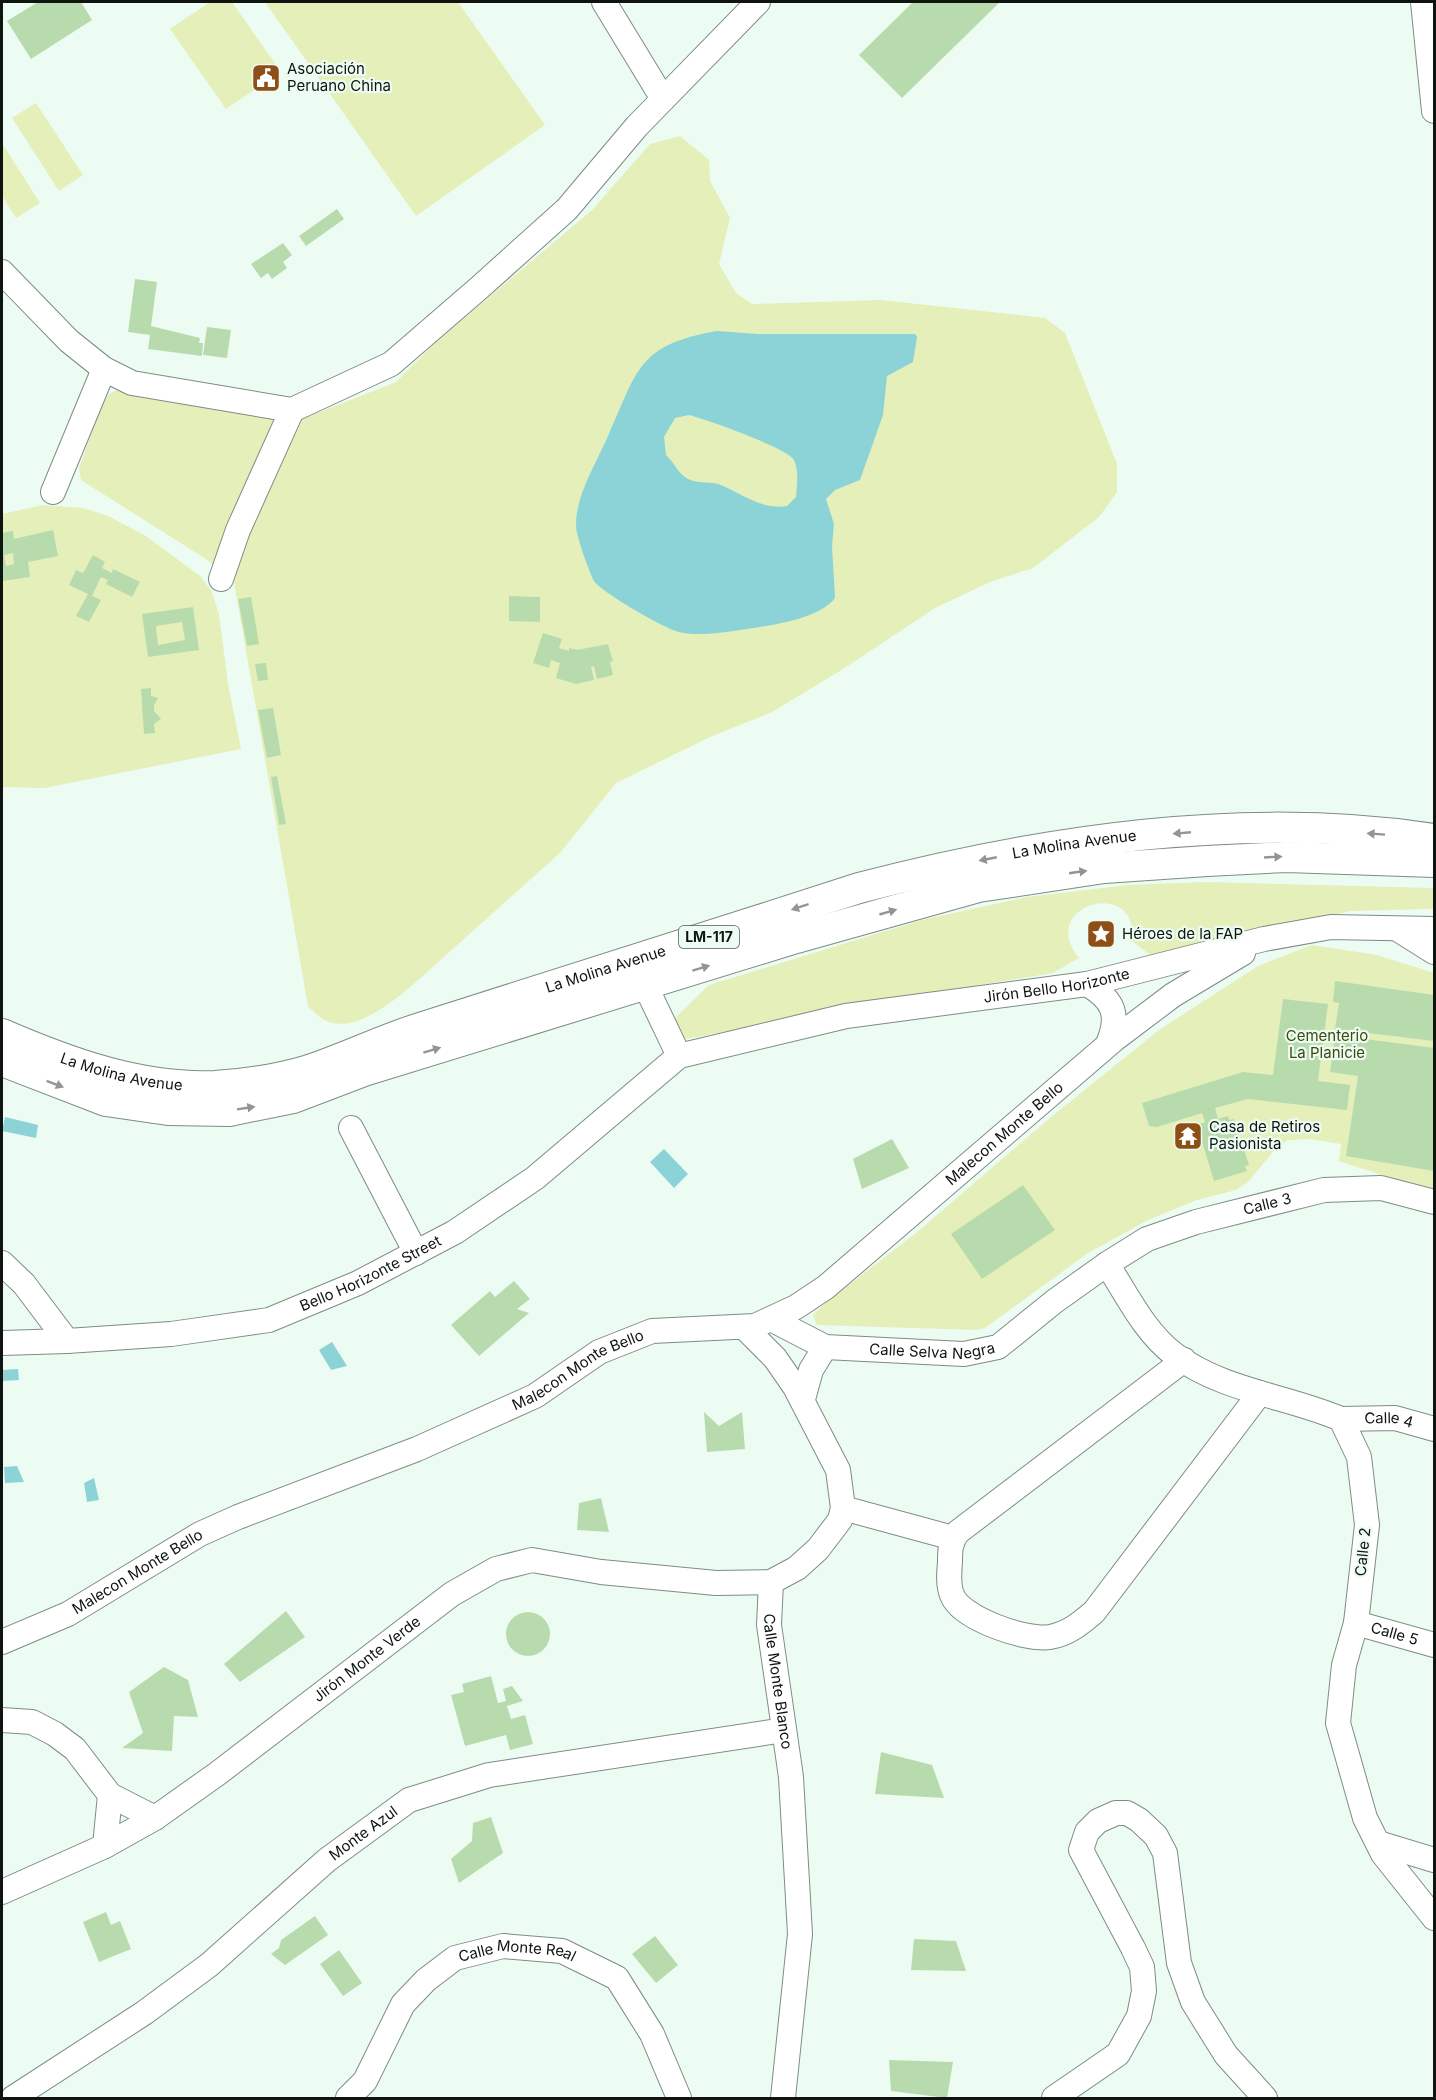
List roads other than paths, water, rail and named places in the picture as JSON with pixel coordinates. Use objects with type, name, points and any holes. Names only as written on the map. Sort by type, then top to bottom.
[{"type":"main road","name":"La Molina Avenue","points":[[2,1061],[106,1101],[168,1110],[229,1110],[293,1098],[642,972],[859,888],[931,870],[1058,846],[1184,832],[1294,828],[1434,839]]},
{"type":"main road","name":"La Molina Avenue","points":[[2,1034],[77,1064],[110,1073],[165,1083],[213,1086],[250,1082],[308,1070],[410,1031],[642,972],[796,938],[978,887],[1104,868],[1230,860],[1286,857],[1434,862]]},
{"type":"street","points":[[604,2],[663,99]]},
{"type":"street","points":[[2,272],[69,341],[105,369],[132,383],[292,410],[391,364],[567,209],[636,126],[758,2]]},
{"type":"street","points":[[1423,2],[1434,111]]},
{"type":"street","points":[[53,492],[105,369]]},
{"type":"street","points":[[221,579],[238,530],[292,410]]},
{"type":"street","name":"Jirón Bello Horizonte","points":[[679,1056],[846,1016],[1087,984],[1264,939],[1331,927],[1434,929]]},
{"type":"street","points":[[1399,930],[1434,952]]},
{"type":"street","name":"Malecon Monte Bello","points":[[2,1642],[68,1614],[200,1534],[238,1517],[417,1449],[535,1396],[599,1352],[652,1331],[744,1327],[773,1320],[826,1287],[1108,1044],[1173,995],[1264,939]]},
{"type":"street","points":[[642,972],[679,1056]]},
{"type":"street","points":[[1087,984],[1103,994],[1113,1009],[1115,1027],[1108,1044]]},
{"type":"street","name":"Bello Horizonte Street","points":[[2,1343],[171,1334],[269,1320],[358,1283],[455,1232],[535,1178],[679,1056]]},
{"type":"street","points":[[351,1128],[416,1253]]},
{"type":"street","name":"Calle 3","points":[[1107,1264],[1147,1239],[1196,1222],[1324,1190],[1381,1188],[1434,1202]]},
{"type":"street","points":[[2,1263],[24,1284],[67,1341]]},
{"type":"street","points":[[1107,1264],[1143,1321],[1175,1355],[1214,1377],[1260,1393],[1308,1405],[1341,1419]]},
{"type":"street","name":"Calle Selva Negra","points":[[773,1320],[825,1347],[964,1354],[998,1347],[1055,1301],[1107,1264]]},
{"type":"street","points":[[744,1327],[775,1359],[803,1400],[838,1470],[843,1508],[840,1520],[818,1549],[797,1568],[771,1582]]},
{"type":"street","points":[[803,1400],[811,1370],[825,1347]]},
{"type":"street","points":[[1184,1360],[970,1521],[953,1538],[950,1548],[949,1585],[952,1596],[959,1606],[974,1617],[1033,1638],[1052,1636],[1072,1629],[1094,1612],[1260,1393]]},
{"type":"street","name":"Calle 4","points":[[1341,1419],[1395,1418],[1434,1429]]},
{"type":"street","name":"Calle 2","points":[[1341,1419],[1359,1457],[1367,1525],[1356,1623],[1344,1665],[1338,1723],[1365,1818],[1383,1854],[1434,1918]]},
{"type":"street","points":[[843,1508],[953,1538]]},
{"type":"street","name":"Jirón Monte Verde","points":[[2,1892],[105,1846],[155,1818],[217,1774],[452,1594],[496,1569],[532,1560],[601,1572],[705,1582],[771,1582]]},
{"type":"street","name":"Calle Monte Blanco","points":[[771,1582],[769,1625],[791,1777],[800,1934],[783,2098]]},
{"type":"street","name":"Calle 5","points":[[1356,1623],[1434,1645]]},
{"type":"street","points":[[2,1720],[32,1722],[55,1734],[75,1749],[110,1795],[155,1818]]},
{"type":"street","name":"Monte Azul","points":[[13,2098],[144,2013],[209,1965],[327,1860],[408,1800],[489,1775],[784,1730]]},
{"type":"street","points":[[105,1846],[110,1795]]},
{"type":"street","points":[[1054,2098],[1118,2054],[1139,2016],[1144,1991],[1142,1967],[1081,1850],[1087,1832],[1098,1821],[1116,1813],[1127,1814],[1139,1820],[1156,1836],[1165,1853],[1179,1963],[1193,2002],[1226,2055],[1265,2098]]},
{"type":"street","points":[[1378,1844],[1434,1860]]},
{"type":"street","name":"Calle Monte Real","points":[[349,2097],[364,2081],[403,2004],[426,1980],[455,1958],[502,1946],[562,1950],[617,1978],[652,2034],[679,2098]]},
{"type":"water","points":[[717,331],[758,334],[915,334],[917,337],[913,362],[887,376],[883,415],[860,480],[835,490],[826,499],[834,524],[832,546],[835,598],[828,605],[807,616],[713,634],[679,632],[620,601],[594,581],[583,553],[576,525],[583,491],[626,394],[644,364],[655,353],[670,344]],"holes":[[[689,415],[745,434],[788,455],[794,460],[797,469],[796,497],[787,506],[769,506],[721,485],[692,481],[685,477],[666,455],[664,437],[675,418]]]},
{"type":"water","points":[[5,1117],[38,1125],[36,1138],[2,1131]]},
{"type":"water","points":[[664,1149],[688,1174],[674,1188],[650,1162]]},
{"type":"water","points":[[332,1342],[347,1366],[331,1370],[319,1350]]},
{"type":"water","points":[[18,1369],[19,1380],[2,1381],[2,1370]]},
{"type":"water","points":[[17,1466],[24,1482],[5,1483],[4,1467]]},
{"type":"water","points":[[94,1478],[99,1500],[87,1502],[84,1483]]},
{"type":"place","name":"Asociación Peruano China","points":[[266,78]]},
{"type":"place","name":"Héroes de la FAP","points":[[1101,934]]},
{"type":"place","name":"Casa de Retiros Pasionista","points":[[1188,1136]]},
{"type":"park label","name":"Cementerio La Planicie","points":[[1327,1044]]}]
